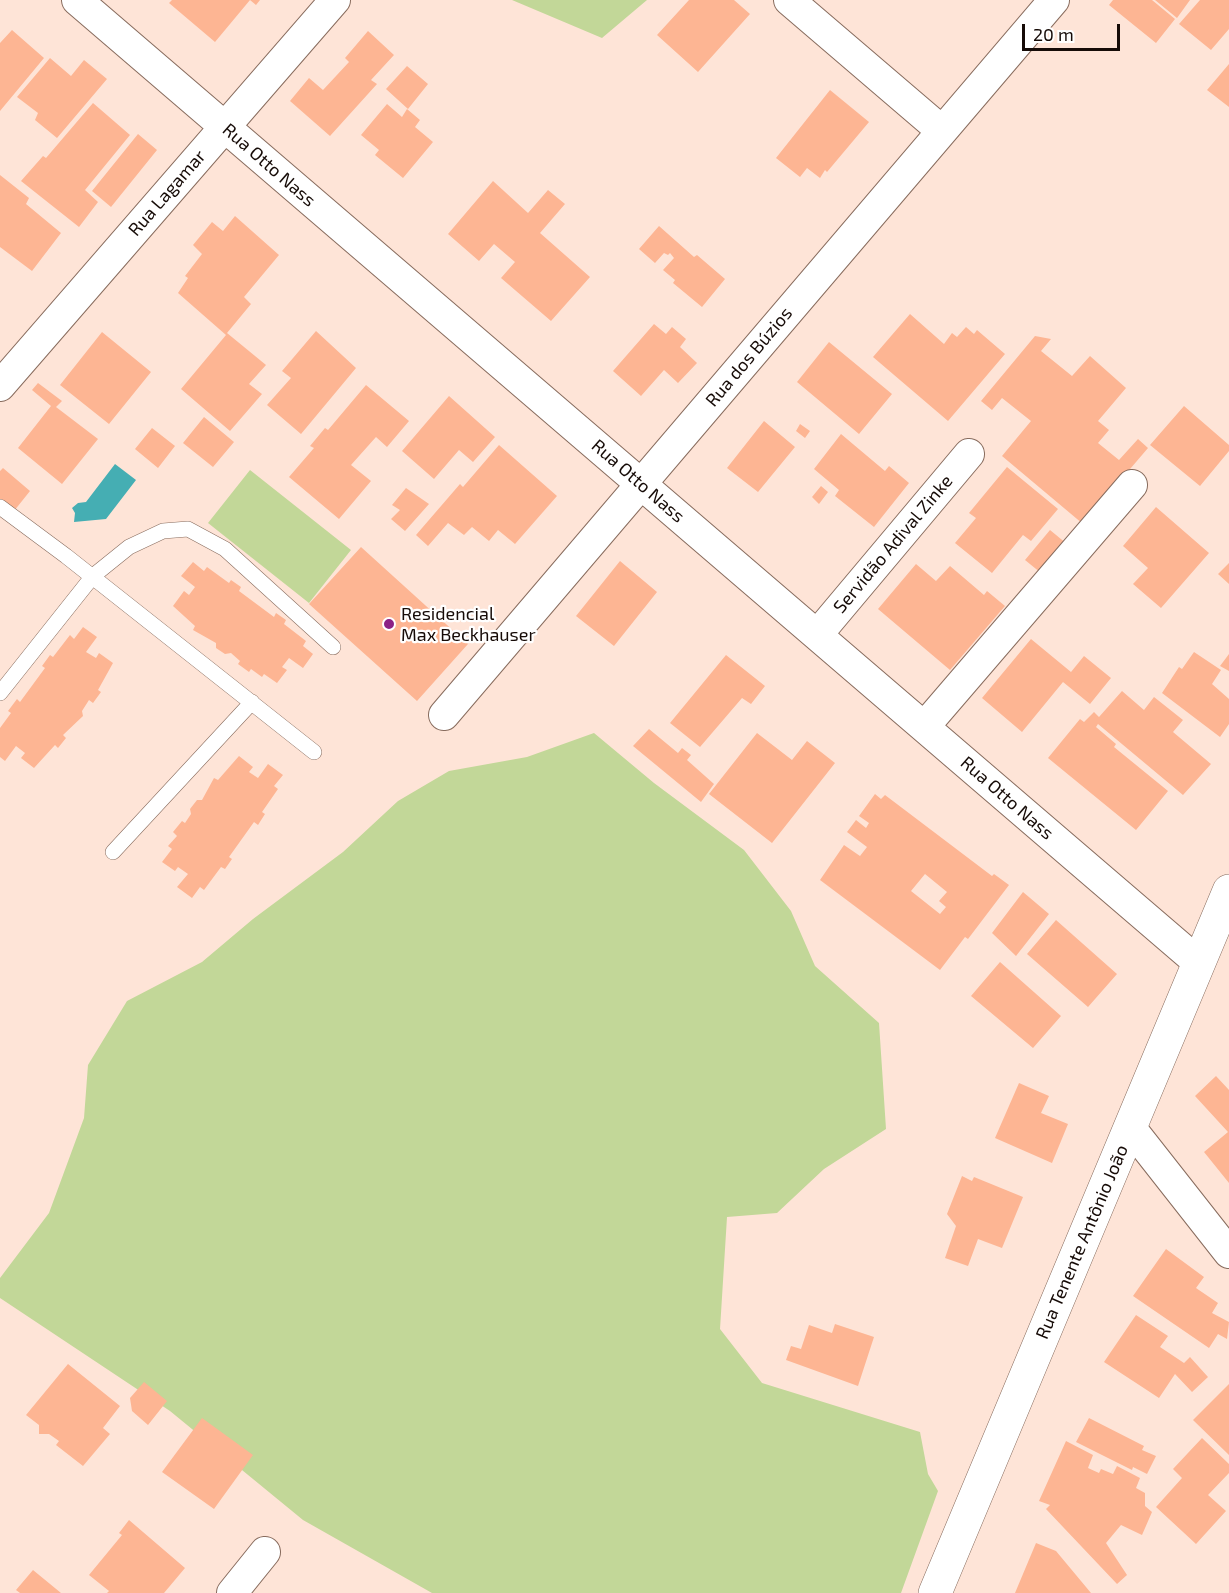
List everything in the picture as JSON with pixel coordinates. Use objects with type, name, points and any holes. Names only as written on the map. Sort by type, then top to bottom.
[{"type":"main road","name":"Rua Tenente Antônio João","points":[[935,1593],[1229,891]]},
{"type":"street","name":"Rua Otto Nass","points":[[76,0],[1199,963]]},
{"type":"street","name":"Rua Lagamar","points":[[0,386],[334,0]]},
{"type":"street","points":[[789,0],[942,132]]},
{"type":"street","name":"Rua dos Búzios","points":[[444,715],[1054,0]]},
{"type":"street","name":"Servidão Adival Zinke","points":[[817,635],[969,454]]},
{"type":"street","points":[[924,727],[1132,484]]},
{"type":"street","points":[[1130,1127],[1229,1253]]},
{"type":"street","points":[[232,1593],[265,1552]]},
{"type":"lane","points":[[0,507],[93,576],[314,752]]},
{"type":"lane","points":[[0,693],[93,576],[129,548],[163,531],[188,529],[225,549],[333,647]]},
{"type":"lane","points":[[112,852],[252,702]]},
{"type":"green space","points":[[512,0],[647,0],[602,38]]},
{"type":"green space","points":[[250,470],[351,550],[309,603],[208,523]]},
{"type":"green space","points":[[594,733],[654,783],[744,850],[791,911],[815,966],[879,1023],[886,1129],[824,1169],[777,1213],[727,1217],[720,1329],[762,1383],[920,1432],[928,1474],[938,1491],[901,1593],[432,1593],[303,1520],[170,1411],[0,1298],[0,1278],[49,1213],[84,1118],[88,1065],[127,1001],[202,962],[253,919],[343,852],[398,801],[449,771],[527,757]]},
{"type":"water","points":[[115,464],[136,480],[106,519],[74,522],[75,513],[72,508],[78,503],[86,502]]},
{"type":"building","points":[[172,0],[250,0],[215,42],[169,3]]},
{"type":"building","points":[[250,0],[260,0],[256,5]]},
{"type":"building","points":[[689,0],[734,0],[750,14],[698,72],[657,35]]},
{"type":"building","points":[[1113,0],[1152,0],[1175,19],[1156,43],[1109,5]]},
{"type":"building","points":[[1155,0],[1190,0],[1177,18]]},
{"type":"building","points":[[1200,0],[1229,0],[1229,29],[1211,50],[1179,24]]},
{"type":"building","points":[[12,30],[44,58],[0,111],[0,43]]},
{"type":"building","points":[[368,31],[394,55],[371,80],[377,84],[330,136],[290,101],[309,78],[323,90],[349,62],[345,58]]},
{"type":"building","points":[[50,58],[71,76],[84,60],[107,79],[57,138],[35,120],[38,113],[17,97]]},
{"type":"building","points":[[1229,64],[1229,107],[1207,90]]},
{"type":"building","points":[[407,66],[428,84],[408,109],[386,89]]},
{"type":"building","points":[[830,90],[869,122],[820,178],[807,168],[800,177],[776,158]]},
{"type":"building","points":[[93,103],[130,135],[85,190],[98,202],[79,227],[21,181],[43,156],[46,158]]},
{"type":"building","points":[[387,104],[402,117],[407,109],[420,120],[415,127],[433,142],[403,178],[375,155],[379,150],[361,135]]},
{"type":"building","points":[[138,134],[157,150],[111,207],[92,191]]},
{"type":"building","points":[[0,175],[29,198],[26,204],[61,233],[32,271],[0,247]]},
{"type":"building","points":[[493,181],[528,213],[548,190],[565,204],[540,233],[590,277],[551,321],[501,278],[515,262],[494,244],[479,261],[448,234]]},
{"type":"building","points":[[235,216],[279,255],[244,297],[251,304],[227,333],[266,365],[249,384],[262,394],[230,431],[181,389],[226,335],[178,293],[188,278],[185,276],[202,254],[193,245],[212,222],[223,231]]},
{"type":"building","points":[[659,226],[694,257],[697,255],[725,279],[702,307],[673,283],[675,280],[663,270],[674,258],[670,253],[668,255],[664,253],[655,263],[639,249]]},
{"type":"building","points":[[910,314],[944,344],[952,333],[957,337],[966,327],[974,334],[977,330],[1005,354],[948,421],[873,357]]},
{"type":"building","points":[[654,324],[666,334],[672,327],[686,339],[680,347],[697,363],[678,383],[664,370],[641,396],[613,371]]},
{"type":"building","points":[[316,331],[356,368],[301,434],[267,405],[291,378],[282,371]]},
{"type":"building","points":[[102,332],[151,372],[109,424],[60,385]]},
{"type":"building","points":[[1035,336],[1051,339],[1041,351],[1072,376],[1090,356],[1126,388],[1098,421],[1109,430],[1098,443],[1119,460],[1138,439],[1148,448],[1083,524],[1002,456],[1031,421],[1002,398],[992,410],[981,401]]},
{"type":"building","points":[[829,342],[892,394],[859,434],[797,382]]},
{"type":"building","points":[[38,383],[62,401],[56,407],[98,439],[62,484],[18,448],[51,406],[32,390]]},
{"type":"building","points":[[366,385],[409,421],[387,447],[376,437],[351,465],[371,481],[339,519],[289,477],[314,448],[310,446],[325,428],[328,430]]},
{"type":"building","points":[[449,396],[495,437],[473,462],[459,450],[434,479],[402,451]]},
{"type":"building","points":[[1184,406],[1229,445],[1229,451],[1200,486],[1150,445]]},
{"type":"building","points":[[204,417],[234,442],[213,467],[183,443]]},
{"type":"building","points":[[764,421],[795,447],[758,492],[727,468]]},
{"type":"building","points":[[800,424],[810,431],[805,438],[796,431]]},
{"type":"building","points":[[152,428],[175,446],[158,468],[135,449]]},
{"type":"building","points":[[841,434],[885,471],[889,466],[909,483],[874,527],[835,496],[839,490],[814,469]]},
{"type":"building","points":[[499,445],[557,496],[515,544],[498,530],[489,541],[472,527],[464,535],[448,523],[428,546],[416,535],[460,484],[463,487]]},
{"type":"building","points":[[1007,467],[1058,509],[1031,541],[1023,535],[992,573],[955,543],[976,518],[969,513]]},
{"type":"building","points":[[3,468],[30,491],[14,511],[0,499],[0,471]]},
{"type":"building","points":[[821,486],[828,492],[819,504],[812,497]]},
{"type":"building","points":[[406,488],[429,504],[405,531],[391,519],[400,510],[392,505]]},
{"type":"building","points":[[1156,507],[1209,553],[1161,608],[1133,584],[1148,568],[1123,546]]},
{"type":"building","points":[[1050,530],[1067,544],[1041,573],[1025,560]]},
{"type":"building","name":"Residencial Max Beckhauser","points":[[361,547],[468,644],[417,701],[309,604]]},
{"type":"building","points":[[620,561],[657,592],[614,646],[576,616]]},
{"type":"building","points":[[193,562],[204,571],[207,567],[229,583],[231,580],[241,587],[239,591],[274,617],[276,613],[286,620],[284,624],[306,641],[303,646],[313,654],[303,668],[289,658],[282,667],[287,670],[277,683],[264,674],[262,677],[251,669],[249,672],[238,664],[240,661],[231,653],[225,654],[216,648],[216,643],[193,630],[195,626],[173,606],[184,591],[189,595],[195,587],[181,576]]},
{"type":"building","points":[[1229,563],[1229,584],[1218,574]]},
{"type":"building","points":[[916,564],[936,581],[950,566],[984,595],[987,591],[1005,606],[950,670],[878,609]]},
{"type":"building","points":[[83,627],[97,637],[86,652],[96,658],[99,653],[113,663],[98,690],[101,692],[93,703],[89,700],[82,711],[83,716],[63,735],[66,738],[58,748],[55,745],[34,768],[21,758],[25,753],[16,746],[5,761],[0,757],[0,728],[11,713],[8,711],[17,699],[20,702],[45,668],[42,666],[50,655],[53,657],[70,635],[74,639]]},
{"type":"building","points":[[1031,639],[1071,672],[1084,656],[1111,678],[1090,704],[1063,682],[1022,732],[982,698]]},
{"type":"building","points":[[1194,652],[1221,670],[1212,684],[1229,699],[1229,724],[1220,737],[1162,693],[1179,667],[1182,669]]},
{"type":"building","points":[[1229,654],[1229,671],[1220,666]]},
{"type":"building","points":[[726,655],[765,686],[751,704],[742,698],[700,747],[670,723]]},
{"type":"building","points":[[1122,691],[1144,710],[1154,697],[1183,720],[1173,732],[1211,764],[1183,795],[1098,724],[1096,727],[1116,744],[1114,747],[1168,791],[1136,830],[1048,758],[1080,719],[1084,722],[1094,712],[1099,717]]},
{"type":"building","points":[[649,729],[678,753],[682,748],[691,755],[687,760],[714,784],[701,802],[633,746]]},
{"type":"building","points":[[757,733],[792,760],[807,741],[835,763],[772,843],[709,794]]},
{"type":"building","points":[[239,756],[253,767],[249,772],[258,778],[268,764],[283,775],[274,786],[278,789],[262,812],[265,814],[258,825],[254,822],[229,857],[232,859],[225,869],[221,867],[204,890],[200,887],[192,898],[177,887],[188,874],[178,867],[175,871],[162,862],[172,849],[168,846],[177,836],[173,832],[182,821],[185,823],[191,814],[190,809],[197,800],[202,800],[214,778],[218,780]]},
{"type":"building","points":[[875,794],[881,799],[885,795],[992,876],[994,874],[1009,885],[968,939],[965,937],[940,970],[820,880],[844,845],[860,856],[867,847],[847,832],[856,820],[866,828],[869,823],[859,816]],"holes":[[[925,874],[947,892],[939,901],[946,907],[940,914],[911,891]]]},
{"type":"building","points":[[1023,892],[1049,914],[1016,956],[992,933]]},
{"type":"building","points":[[1056,920],[1117,974],[1088,1007],[1027,954]]},
{"type":"building","points":[[1000,962],[1061,1016],[1033,1048],[971,996]]},
{"type":"building","points":[[1216,1076],[1229,1090],[1229,1183],[1204,1152],[1228,1132],[1195,1096]]},
{"type":"building","points":[[1019,1083],[1049,1096],[1041,1113],[1068,1124],[1052,1163],[995,1138]]},
{"type":"building","points":[[962,1176],[972,1181],[974,1177],[1023,1197],[1002,1248],[978,1239],[968,1266],[945,1258],[956,1226],[947,1214]]},
{"type":"building","points":[[1166,1249],[1204,1277],[1196,1288],[1218,1303],[1212,1313],[1229,1322],[1227,1339],[1218,1334],[1209,1348],[1133,1296]]},
{"type":"building","points":[[1136,1315],[1168,1336],[1160,1347],[1184,1363],[1190,1357],[1208,1377],[1192,1392],[1175,1374],[1159,1398],[1104,1362]]},
{"type":"building","points":[[835,1324],[874,1337],[858,1386],[786,1360],[791,1346],[801,1349],[809,1325],[832,1333]]},
{"type":"building","points":[[68,1364],[120,1406],[103,1428],[110,1434],[83,1466],[56,1445],[59,1441],[49,1434],[39,1434],[39,1425],[26,1415]]},
{"type":"building","points":[[144,1382],[167,1401],[148,1425],[132,1411],[130,1398]]},
{"type":"building","points":[[1229,1384],[1229,1455],[1193,1420]]},
{"type":"building","points":[[202,1418],[253,1455],[214,1509],[162,1472]]},
{"type":"building","points":[[1089,1418],[1144,1446],[1142,1450],[1156,1456],[1147,1474],[1133,1467],[1132,1470],[1076,1442]]},
{"type":"building","points":[[1202,1438],[1229,1464],[1229,1473],[1208,1495],[1226,1511],[1196,1544],[1156,1507],[1182,1478],[1173,1469]]},
{"type":"building","points":[[1066,1441],[1093,1455],[1088,1468],[1099,1473],[1101,1469],[1113,1474],[1117,1466],[1140,1478],[1136,1488],[1145,1493],[1145,1506],[1152,1512],[1142,1535],[1121,1525],[1106,1543],[1127,1575],[1117,1584],[1046,1509],[1050,1505],[1039,1501]]},
{"type":"building","points":[[129,1520],[185,1568],[164,1593],[107,1593],[109,1591],[89,1575],[122,1535],[119,1533]]},
{"type":"building","points":[[1036,1543],[1056,1551],[1091,1593],[1015,1593]]},
{"type":"building","points":[[33,1570],[61,1593],[20,1593],[16,1590]]},
{"type":"place","name":"Residencial Max Beckhauser","points":[[389,624]]}]
